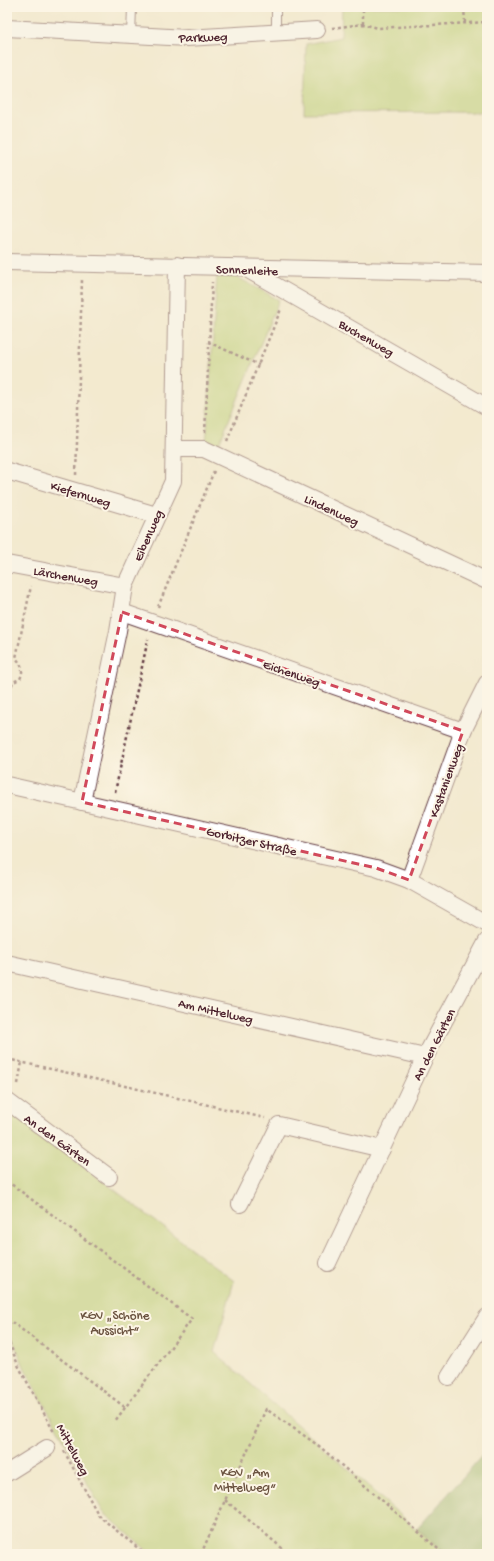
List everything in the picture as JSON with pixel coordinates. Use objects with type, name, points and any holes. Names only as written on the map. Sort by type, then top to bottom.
[{"type":"street","name":"Parkweg","points":[[7,28],[187,38],[317,30]]},
{"type":"street","name":"Sonnenleite","points":[[7,262],[487,274]]},
{"type":"street","name":"Eibenweg","points":[[82,802],[122,612],[125,586],[156,515],[173,481],[177,266]]},
{"type":"street","name":"Buchenweg","points":[[246,269],[288,291],[487,407]]},
{"type":"street","name":"Lindenweg","points":[[174,449],[204,449],[487,581]]},
{"type":"street","name":"Kiefernweg","points":[[7,471],[156,515]]},
{"type":"street","name":"Lärchenweg","points":[[7,564],[125,586]]},
{"type":"street","name":"Eichenweg","points":[[122,612],[463,731]]},
{"type":"street","name":"Kastanienweg","points":[[409,880],[463,731],[487,683]]},
{"type":"street","name":"Gorbitzer Straße","points":[[7,785],[376,868],[409,880],[487,924]]},
{"type":"street","name":"An den Gärten","points":[[328,1262],[425,1057],[487,941]]},
{"type":"street","name":"Am Mittelweg","points":[[7,963],[425,1057]]},
{"type":"street","name":"An den Gärten","points":[[7,1101],[109,1176]]},
{"type":"street","points":[[240,1204],[279,1125],[382,1149]]},
{"type":"street","points":[[449,1377],[487,1317]]},
{"type":"street","points":[[7,1473],[51,1441]]},
{"type":"lane","points":[[131,35],[132,7]]},
{"type":"lane","points":[[276,7],[276,33]]},
{"type":"path","points":[[363,7],[363,24]]},
{"type":"path","points":[[464,7],[464,23]]},
{"type":"path","points":[[342,26],[363,24],[378,28],[487,22]]},
{"type":"path","points":[[76,492],[82,264]]},
{"type":"path","points":[[204,449],[208,342],[213,268]]},
{"type":"path","points":[[111,809],[151,623],[259,365],[288,291]]},
{"type":"path","points":[[208,342],[259,365]]},
{"type":"path","points":[[7,697],[13,682],[20,679],[23,672],[21,664],[16,658],[35,569]]},
{"type":"path","points":[[7,1059],[276,1121],[279,1125]]},
{"type":"path","points":[[18,1084],[22,1062]]},
{"type":"path","points":[[7,1181],[192,1319],[116,1422]]},
{"type":"path","points":[[7,1322],[9,1320],[126,1408]]},
{"type":"path","name":"Mittelweg","points":[[7,1337],[51,1441]]},
{"type":"path","points":[[201,1554],[266,1409],[319,1446],[444,1554]]},
{"type":"path","name":"Mittelweg","points":[[63,1448],[99,1516],[145,1554]]},
{"type":"path","points":[[225,1500],[289,1554]]},
{"type":"highlighted area","points":[[122,612],[463,731],[409,880],[376,868],[82,802]]},
{"type":"green space","points":[[342,7],[487,7],[487,112],[304,113],[306,44],[341,37]]},
{"type":"green space","points":[[217,276],[235,276],[279,300],[217,449],[206,444]]},
{"type":"green space","name":"KGV „Schöne Aussicht“","points":[[7,1108],[234,1281],[214,1352],[445,1554],[151,1554],[103,1512],[25,1369],[7,1326]]},
{"type":"green space","points":[[487,1450],[487,1554],[445,1554],[417,1529]]},
{"type":"park label","name":"KGV „Am Mittelweg“","points":[[245,1478]]}]
